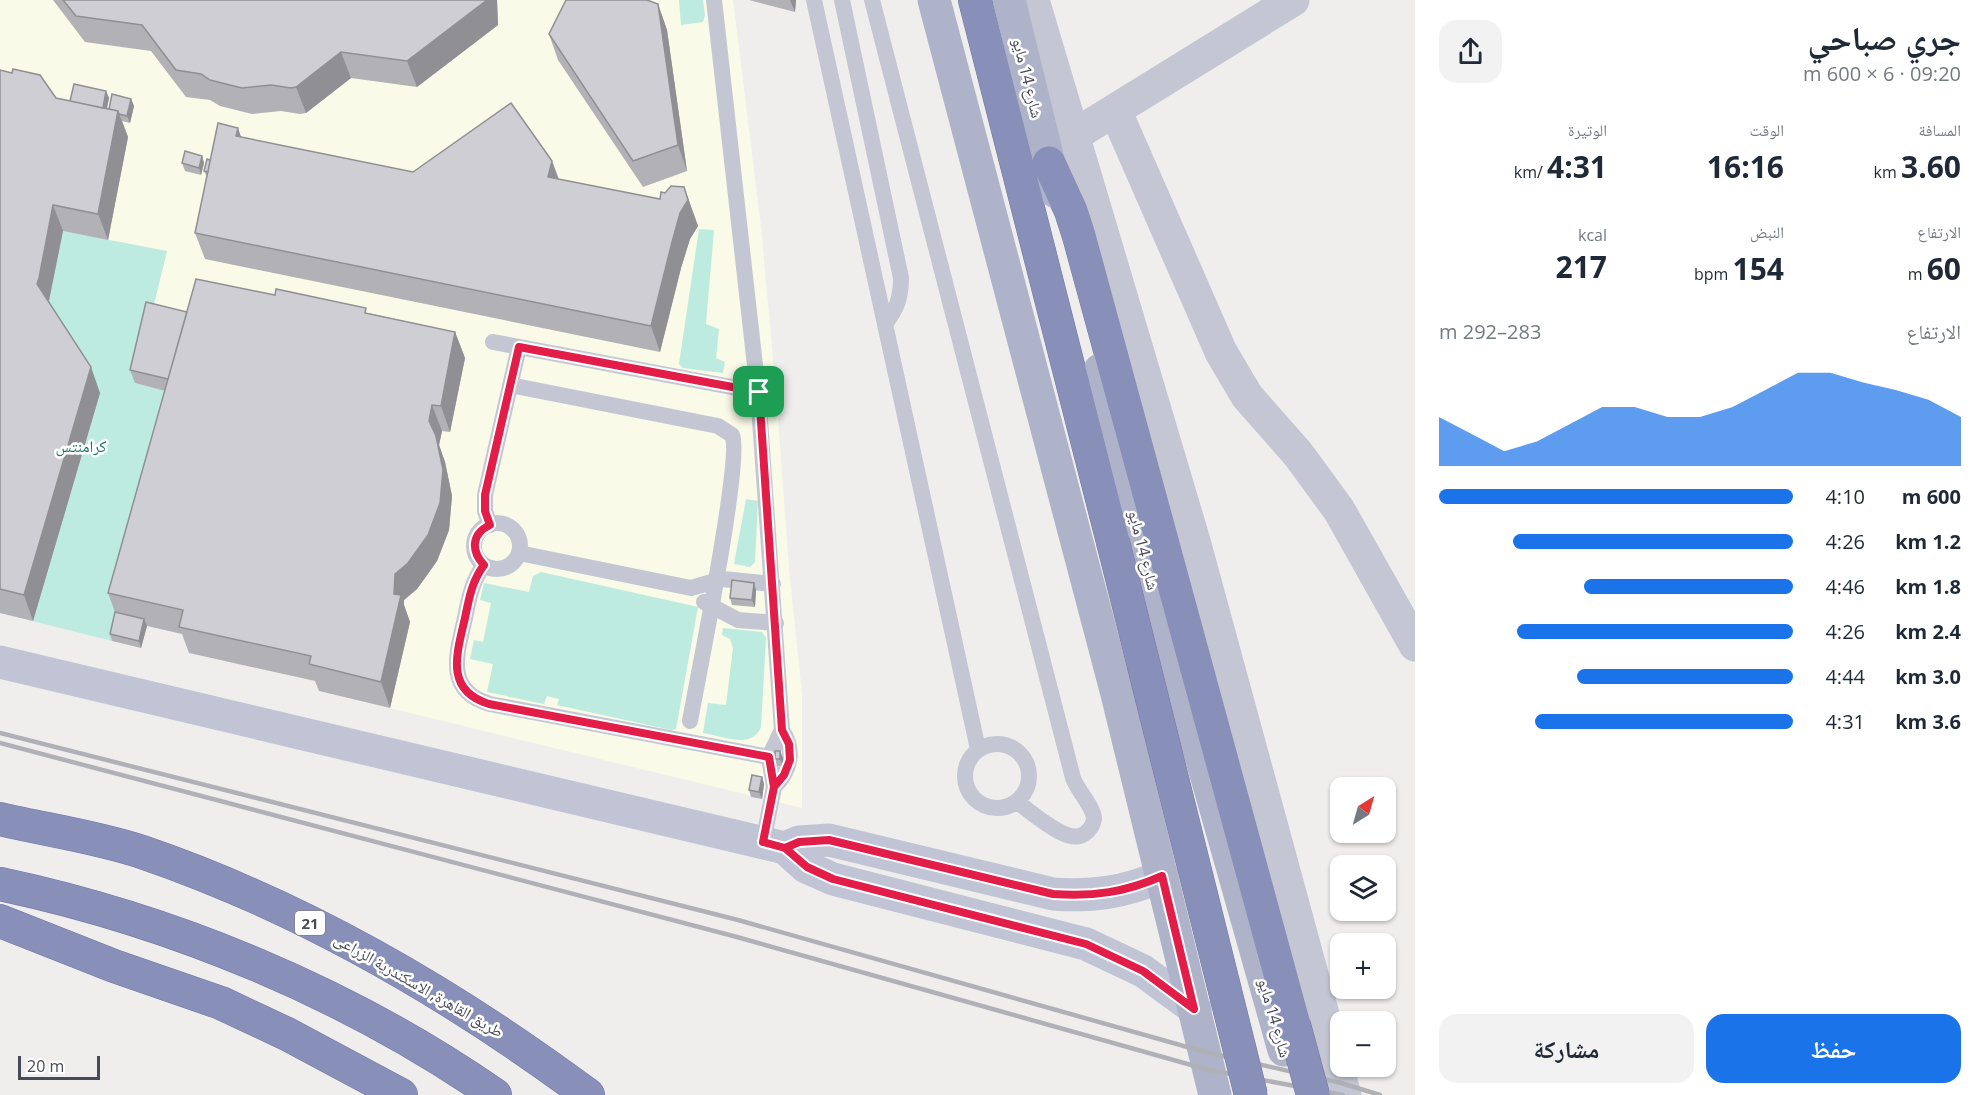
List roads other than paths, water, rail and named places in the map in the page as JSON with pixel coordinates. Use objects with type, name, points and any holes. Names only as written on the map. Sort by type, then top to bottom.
[{"type":"highway","points":[[975,0],[1251,1095]]},
{"type":"highway","points":[[1049,163],[1071,211],[1079,236],[1314,1095]]},
{"type":"highway","name":"طريق القاهرة, الاسكندرية الزراعى","points":[[0,819],[140,851],[261,899],[401,971],[456,1003],[528,1050],[588,1095]]},
{"type":"highway","points":[[0,884],[107,912],[187,939],[266,970],[398,1036],[495,1095]]},
{"type":"highway","points":[[0,921],[114,966],[220,1003],[305,1043],[401,1095]]},
{"type":"main road","points":[[934,0],[1088,586],[1215,1095]]},
{"type":"main road","name":"شارع 14 مايو","points":[[1009,0],[1152,583],[1297,1095]]},
{"type":"main road","points":[[1088,586],[1094,595],[1115,605],[1137,601],[1152,583]]},
{"type":"street","points":[[1033,0],[1194,541],[1345,1095]]},
{"type":"street","points":[[1073,136],[1293,0]]},
{"type":"street","points":[[1115,110],[1221,352],[1247,396],[1298,454],[1340,510],[1415,645]]},
{"type":"street","points":[[0,662],[774,845],[829,840],[1053,894],[1076,896],[1120,891],[1162,876]]},
{"type":"street","points":[[774,845],[819,873],[1086,944],[1143,971],[1194,1009]]},
{"type":"street","points":[[910,898],[922,862]]},
{"type":"lane","points":[[714,0],[759,392],[782,730],[789,744],[790,760],[784,775],[774,787]]},
{"type":"lane","points":[[814,0],[978,749]]},
{"type":"lane","points":[[842,0],[901,278],[901,295],[895,311],[885,324]]},
{"type":"lane","points":[[872,0],[1073,778],[1077,789],[1091,807],[1094,819],[1090,831],[1080,838],[1067,837],[1017,802]]},
{"type":"lane","points":[[493,342],[759,392]]},
{"type":"lane","points":[[490,525],[485,511],[485,495],[519,347]]},
{"type":"lane","points":[[510,385],[718,426],[729,432],[735,448],[731,489],[690,721]]},
{"type":"lane","points":[[498,524],[513,530],[520,545],[519,553],[514,561],[500,569],[484,565],[475,551],[474,543],[482,528],[498,524]]},
{"type":"lane","points":[[519,553],[691,588],[714,580],[738,579],[773,584]]},
{"type":"lane","points":[[484,565],[472,586],[456,657],[457,675],[473,697],[489,704],[769,757]]},
{"type":"lane","points":[[691,588],[710,606],[738,620],[776,623]]},
{"type":"lane","points":[[774,845],[774,787],[769,757],[782,730]]},
{"type":"lane","points":[[991,744],[1006,744],[1023,757],[1030,777],[1026,791],[1017,802],[1004,808],[989,807],[976,800],[968,789],[965,775],[969,760],[978,749],[991,744]]},
{"type":"railway","points":[[0,733],[738,920],[1205,1052],[1341,1083],[1380,1095]]},
{"type":"railway","points":[[0,743],[737,937],[1209,1070],[1343,1095]]},
{"type":"park label","name":"كرامنتس","points":[[81,446]]}]
